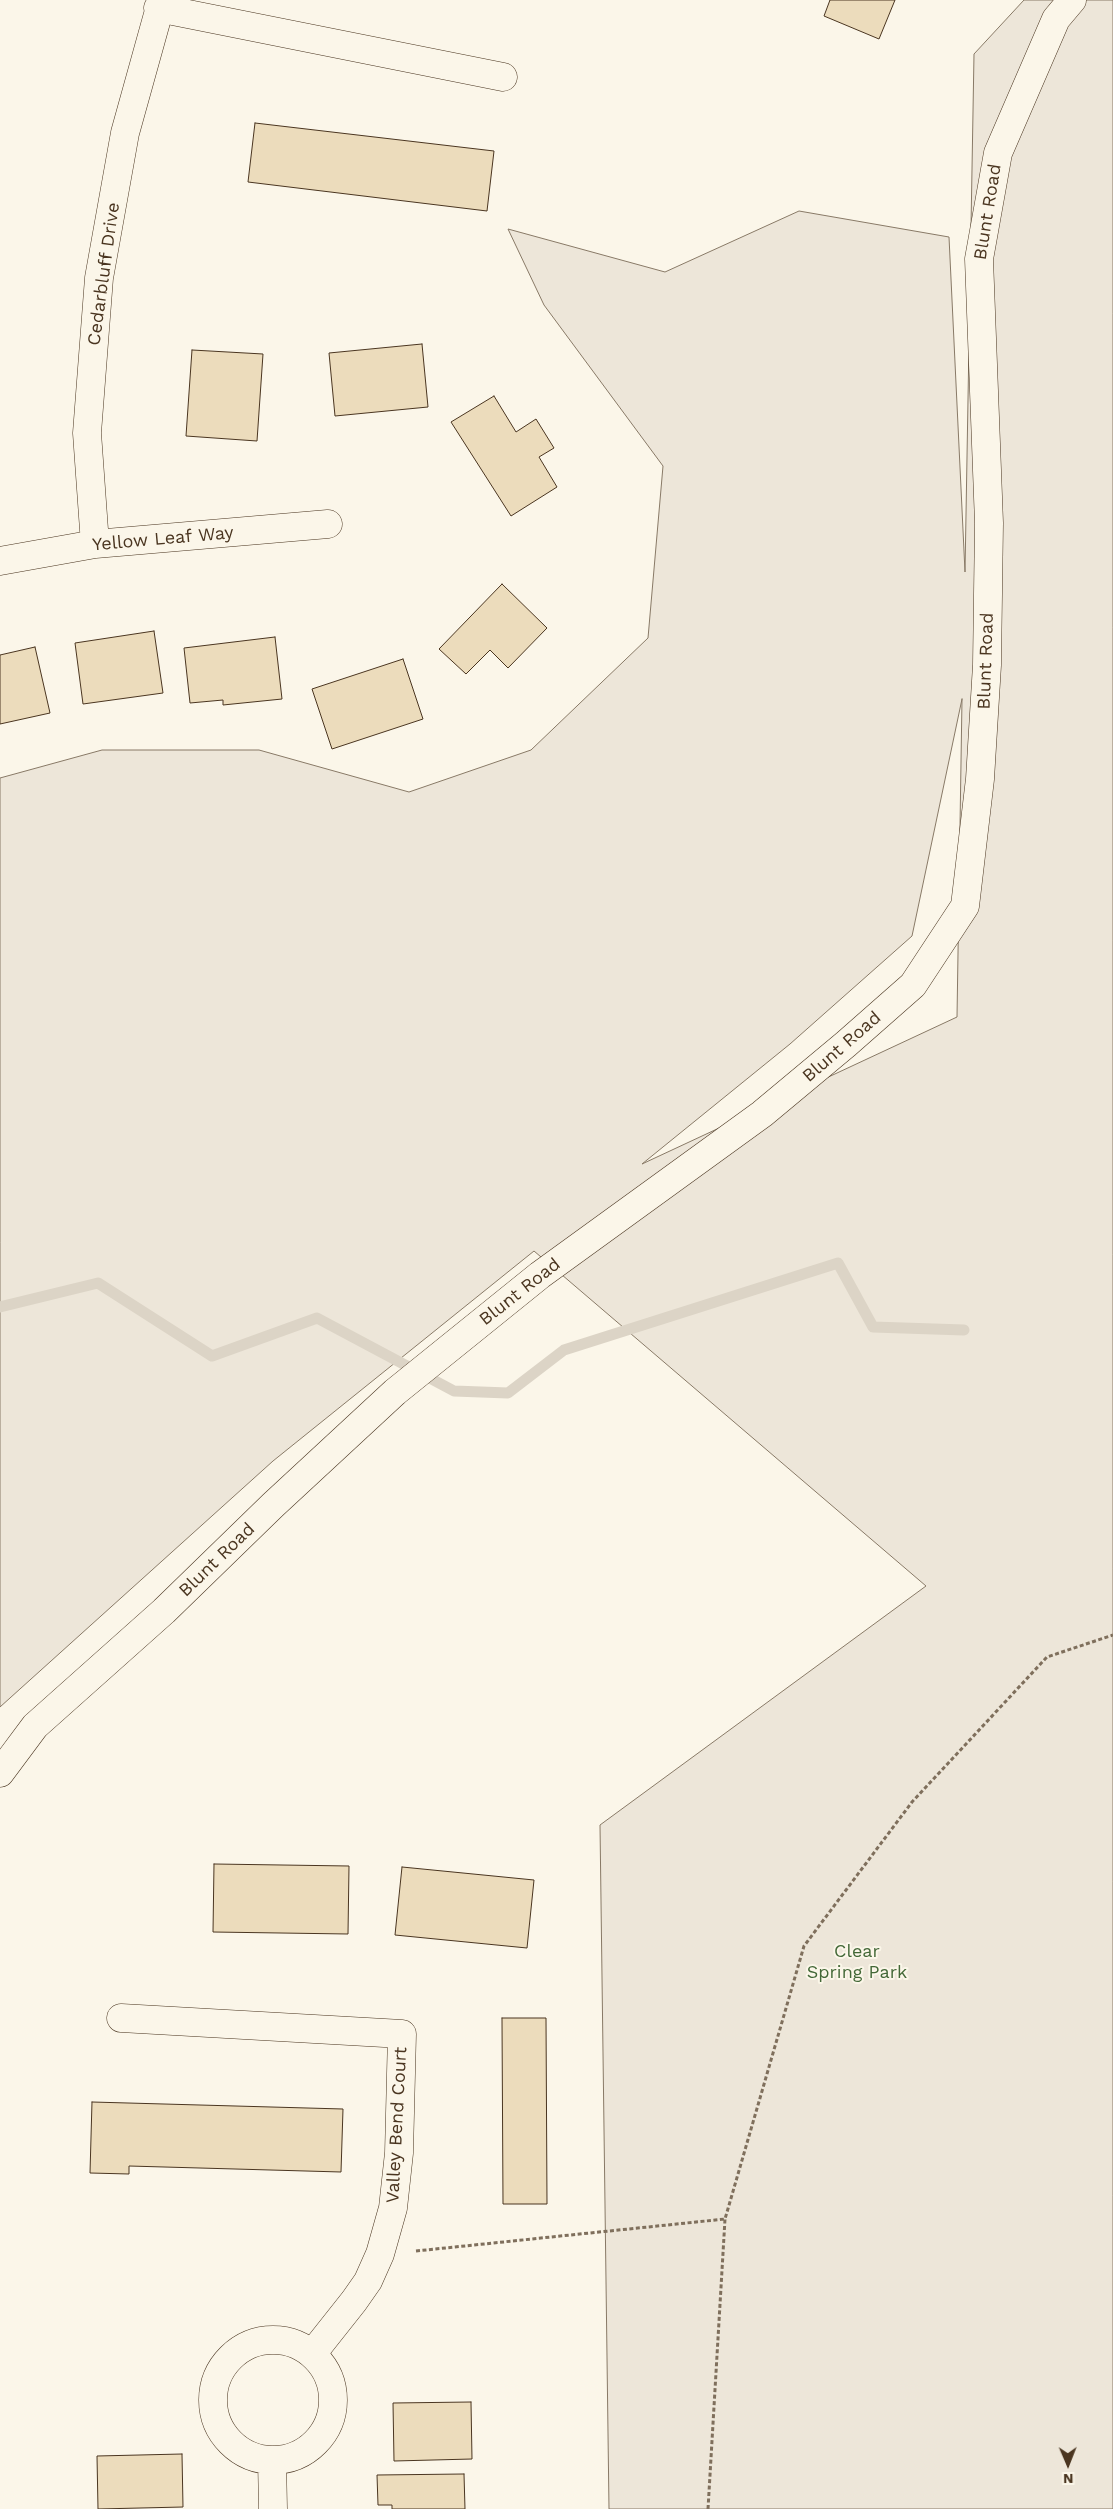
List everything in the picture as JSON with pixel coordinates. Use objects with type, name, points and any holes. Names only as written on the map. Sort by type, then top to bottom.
[{"type":"street","name":"Blunt Road","points":[[0,1773],[34,1726],[164,1611],[273,1505],[398,1389],[540,1274],[762,1114],[913,985],[965,906],[980,779],[986,665],[989,523],[979,259],[998,153],[1056,19],[1072,0]]},
{"type":"street","name":"Cedarbluff Drive","points":[[95,544],[86,434],[99,278],[125,133],[160,4],[503,77]]},
{"type":"street","name":"Yellow Leaf Way","points":[[0,561],[95,544],[328,524]]},
{"type":"street","name":"Valley Bend Court","points":[[121,2018],[402,2034],[399,2153],[393,2208],[380,2254],[368,2281],[312,2354]]},
{"type":"street","points":[[262,2340],[288,2341],[312,2354],[320,2361],[330,2378],[333,2408],[326,2430],[311,2446],[293,2457],[272,2460],[250,2456],[228,2441],[217,2425],[212,2410],[213,2387],[220,2369],[238,2350],[262,2340]]},
{"type":"street","points":[[272,2460],[272,2509]]},
{"type":"path","points":[[708,2509],[725,2219],[804,1946],[912,1802],[1047,1657],[1113,1635]]},
{"type":"path","points":[[380,2254],[725,2219]]},
{"type":"green space","name":"Clear Spring Park","points":[[1024,0],[1113,0],[1113,2509],[609,2509],[600,1825],[926,1586],[534,1251],[273,1461],[0,1707],[0,778],[102,750],[259,750],[409,792],[531,750],[648,638],[663,466],[544,305],[508,229],[665,272],[799,211],[949,237],[965,572],[974,54]],"holes":[[[962,699],[957,1017],[642,1164],[790,1044],[912,936]]]},
{"type":"building","points":[[830,0],[895,0],[879,39],[824,16]]},
{"type":"building","points":[[255,123],[494,151],[487,211],[248,182]]},
{"type":"building","points":[[422,344],[428,407],[335,416],[329,353]]},
{"type":"building","points":[[192,350],[263,354],[257,441],[186,436]]},
{"type":"building","points":[[494,396],[516,432],[536,419],[554,448],[539,457],[557,487],[511,516],[451,422]]},
{"type":"building","points":[[502,584],[547,628],[508,668],[490,650],[466,674],[439,649]]},
{"type":"building","points":[[154,631],[163,693],[83,704],[75,643]]},
{"type":"building","points":[[275,637],[282,699],[223,705],[223,700],[190,703],[184,648]]},
{"type":"building","points":[[35,647],[50,713],[0,724],[0,655]]},
{"type":"building","points":[[403,659],[423,719],[332,749],[312,689]]},
{"type":"building","points":[[214,1864],[349,1866],[348,1934],[213,1932]]},
{"type":"building","points":[[402,1867],[534,1880],[527,1948],[395,1935]]},
{"type":"building","points":[[502,2018],[546,2018],[547,2204],[503,2204]]},
{"type":"building","points":[[92,2102],[343,2109],[341,2172],[129,2166],[129,2174],[90,2173]]},
{"type":"building","points":[[471,2402],[472,2459],[394,2461],[393,2403]]},
{"type":"building","points":[[182,2454],[183,2507],[98,2509],[97,2456]]},
{"type":"building","points":[[464,2474],[465,2509],[392,2509],[392,2505],[378,2505],[377,2475]]},
{"type":"waterway","points":[[0,1307],[98,1283],[212,1356],[317,1318],[454,1391],[508,1393],[564,1350],[838,1263],[873,1327],[964,1330]]}]
